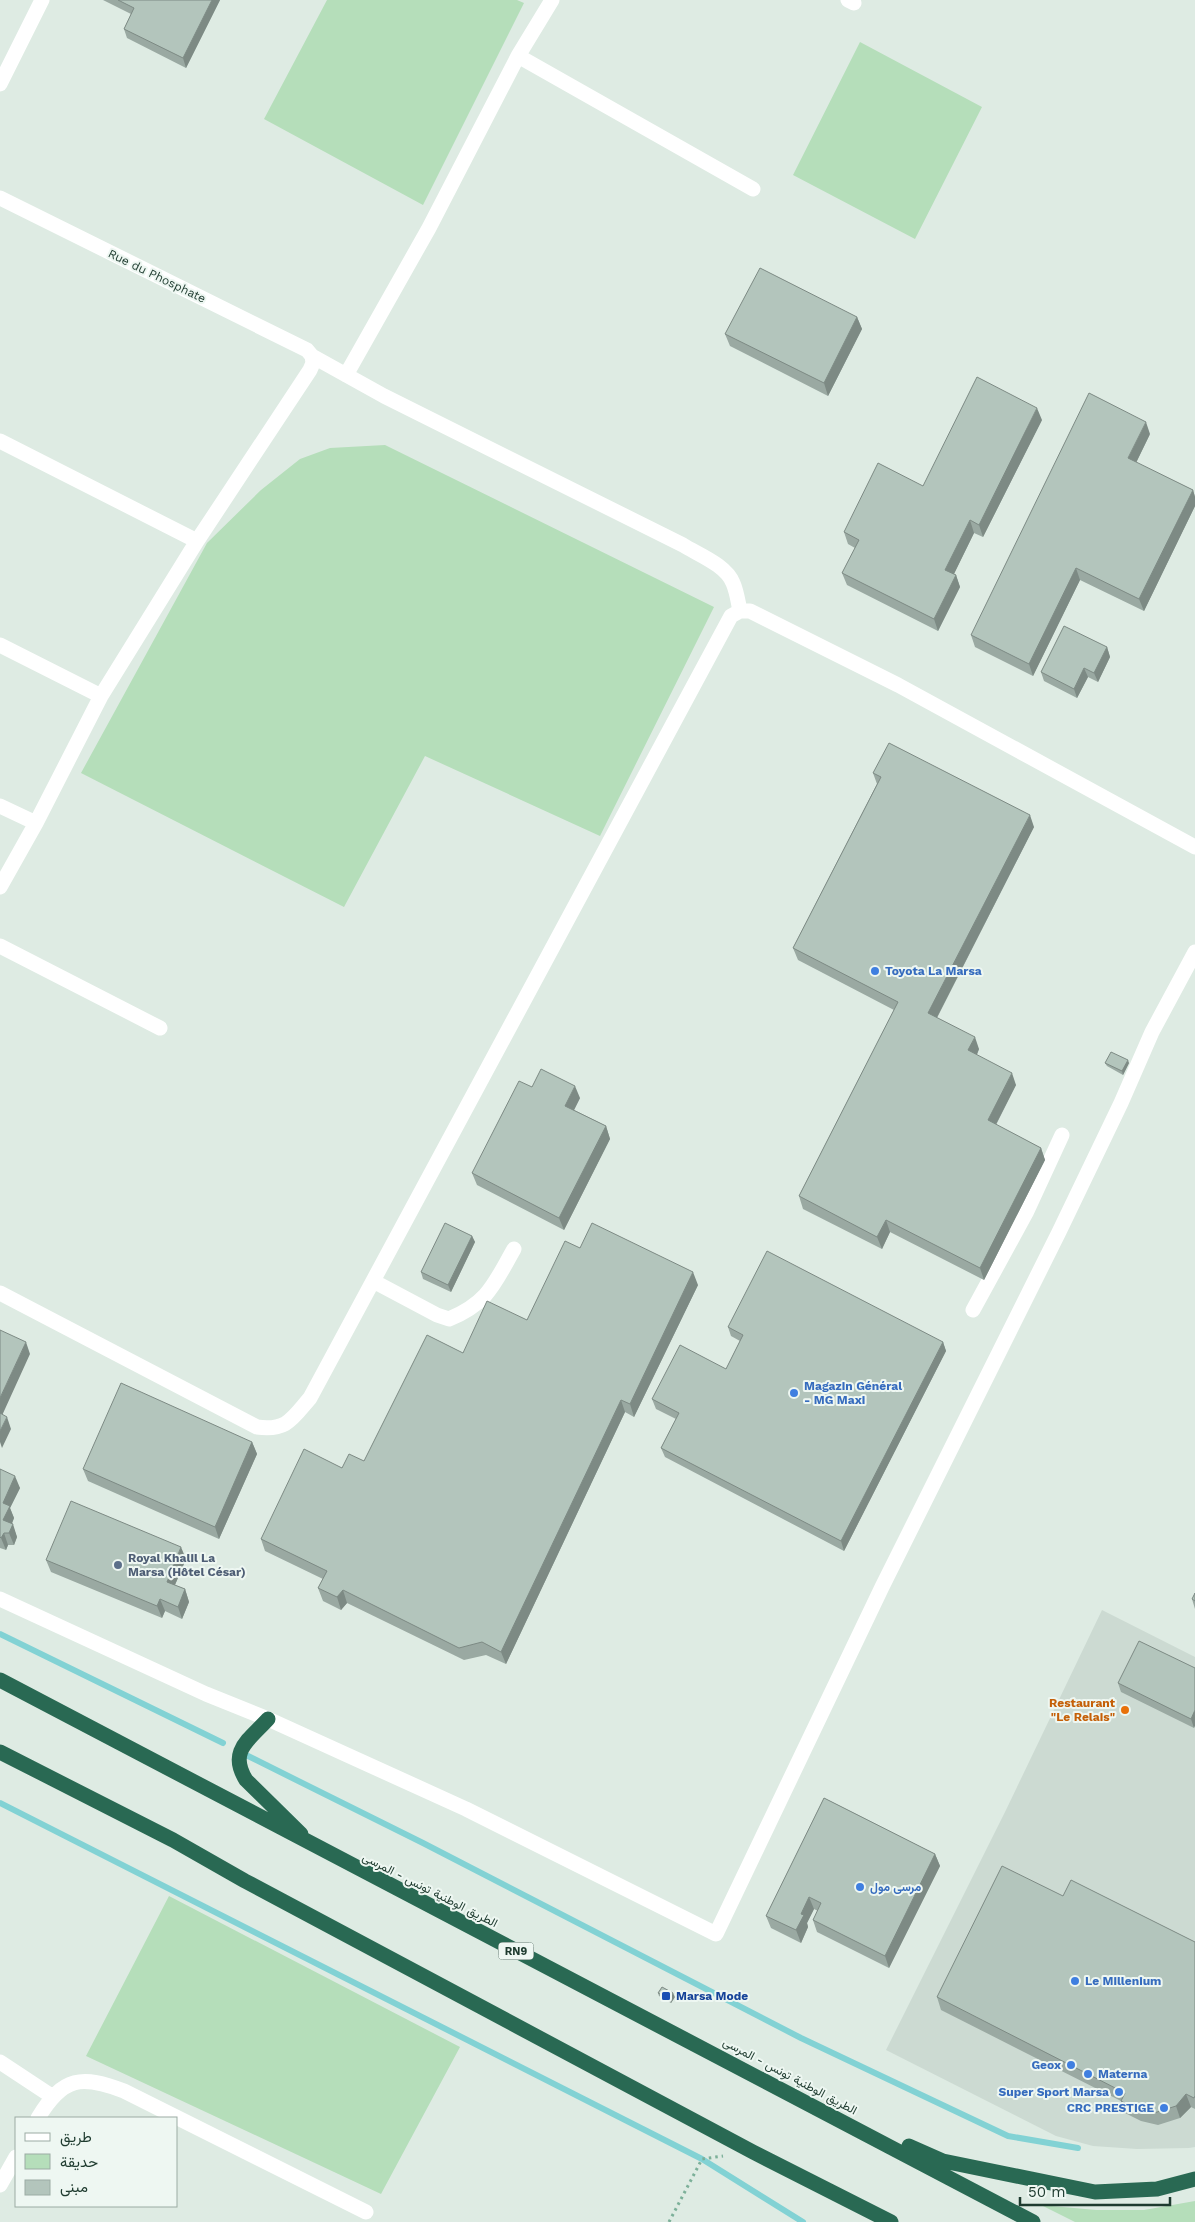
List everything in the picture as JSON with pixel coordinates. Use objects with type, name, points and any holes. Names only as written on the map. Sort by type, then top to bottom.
[{"type":"highway","name":"الطريق الوطنية تونس - المرسى","points":[[0,1680],[312,1846],[792,2094],[1034,2222]]},
{"type":"highway","points":[[268,1719],[239,1753],[238,1762],[240,1770],[246,1780],[312,1846]]},
{"type":"highway","points":[[0,1752],[173,1840],[245,1881],[753,2152],[891,2222]]},
{"type":"highway","points":[[792,2094],[943,2161],[1095,2192],[1157,2189],[1195,2179]]},
{"type":"highway","points":[[797,2175],[870,2222]]},
{"type":"street","points":[[0,84],[42,0]]},
{"type":"street","points":[[346,375],[429,228],[518,56],[552,0]]},
{"type":"street","points":[[518,56],[753,189]]},
{"type":"street","name":"Rue du Phosphate","points":[[0,198],[307,350],[312,356],[384,396],[683,546],[720,567],[733,582],[740,610]]},
{"type":"street","points":[[0,887],[36,823],[101,696],[197,541],[310,370],[313,363],[312,356]]},
{"type":"street","points":[[0,441],[197,541]]},
{"type":"street","points":[[0,1293],[257,1427],[273,1429],[289,1422],[310,1398],[732,616],[740,610],[750,611],[898,684],[1195,847]]},
{"type":"street","points":[[0,644],[101,696]]},
{"type":"street","points":[[0,806],[36,823]]},
{"type":"street","points":[[0,946],[160,1028]]},
{"type":"street","points":[[0,1599],[206,1694],[268,1719],[466,1810],[716,1934],[874,1604],[1059,1232],[1121,1103],[1152,1032],[1195,952]]},
{"type":"street","points":[[973,1310],[1026,1213],[1062,1135]]},
{"type":"street","points":[[373,1281],[436,1315],[449,1319],[464,1313],[489,1293],[514,1249]]},
{"type":"street","points":[[0,2062],[53,2097]]},
{"type":"street","points":[[39,2117],[53,2097],[70,2084],[84,2080],[101,2083],[174,2117]]},
{"type":"street","points":[[178,2119],[366,2212]]},
{"type":"street","points":[[0,2185],[15,2159]]},
{"type":"path","points":[[669,2222],[702,2159],[753,2152]]},
{"type":"shaded area","points":[[1102,1610],[1195,1657],[1195,2147],[1137,2149],[1093,2146],[1056,2136],[886,2050],[1005,1812]]},
{"type":"green space","points":[[327,0],[517,0],[524,3],[423,205],[264,119]]},
{"type":"green space","points":[[860,42],[982,107],[915,239],[793,175]]},
{"type":"green space","points":[[385,445],[714,607],[600,836],[425,756],[344,907],[81,773],[207,543],[261,490],[300,459],[330,448]]},
{"type":"green space","points":[[169,1896],[460,2047],[381,2194],[86,2056]]},
{"type":"green space","points":[[1195,2201],[1195,2222],[1075,2222],[1041,2205],[1096,2210],[1144,2210]]},
{"type":"building","points":[[118,0],[212,0],[183,58],[124,29],[134,8]]},
{"type":"building","points":[[760,268],[857,317],[824,383],[725,334]]},
{"type":"building","points":[[977,377],[1037,408],[979,525],[970,520],[945,570],[956,575],[934,619],[842,573],[859,540],[844,532],[878,463],[923,486]]},
{"type":"building","points":[[1089,393],[1146,422],[1128,458],[1193,490],[1139,599],[1076,568],[1029,664],[971,635]]},
{"type":"building","points":[[1064,626],[1107,647],[1094,673],[1084,668],[1074,689],[1041,672]]},
{"type":"building","points":[[889,743],[1030,815],[928,1013],[975,1037],[968,1050],[1012,1073],[988,1120],[1041,1148],[980,1268],[886,1220],[877,1237],[799,1196],[898,1002],[793,948],[881,777],[873,773]]},
{"type":"building","points":[[1111,1052],[1128,1060],[1122,1071],[1105,1063]]},
{"type":"building","points":[[541,1069],[575,1086],[565,1106],[606,1126],[559,1218],[472,1173],[519,1081],[532,1087]]},
{"type":"building","points":[[445,1223],[472,1236],[448,1285],[421,1272]]},
{"type":"building","points":[[592,1223],[693,1272],[630,1404],[621,1400],[501,1652],[482,1642],[459,1648],[343,1590],[337,1597],[318,1588],[327,1571],[261,1539],[304,1449],[342,1468],[349,1454],[364,1461],[427,1335],[463,1353],[487,1301],[527,1320],[565,1241],[580,1248]]},
{"type":"building","name":"Magazin Général - MG Maxi","points":[[767,1251],[943,1342],[841,1541],[661,1448],[679,1413],[652,1399],[680,1345],[726,1369],[743,1335],[728,1327]]},
{"type":"building","points":[[0,1330],[26,1342],[0,1398]]},
{"type":"building","points":[[121,1383],[252,1442],[215,1527],[83,1469]]},
{"type":"building","points":[[0,1413],[7,1417],[0,1431]]},
{"type":"building","points":[[0,1469],[15,1476],[3,1503],[10,1506],[3,1520],[13,1524],[9,1533],[4,1533],[1,1538],[0,1537]]},
{"type":"building","name":"Royal Khalil La Marsa (Hôtel César)","points":[[71,1501],[181,1547],[167,1582],[185,1589],[178,1607],[160,1599],[157,1606],[46,1560]]},
{"type":"building","points":[[1139,1641],[1195,1668],[1195,1710],[1191,1719],[1118,1683]]},
{"type":"building","name":"مرسى مول","points":[[824,1798],[935,1854],[885,1956],[813,1920],[821,1903],[809,1897],[801,1914],[804,1915],[796,1930],[766,1916]]},
{"type":"building","name":"Le Millenium","points":[[1002,1866],[1063,1896],[1071,1880],[1195,1942],[1194,2098],[1186,2094],[1176,2106],[1154,2113],[1136,2109],[1121,2101],[1125,2093],[937,1997]]},
{"type":"building","points":[[662,1987],[673,1993],[670,1999],[658,1993]]},
{"type":"waterway","points":[[0,1634],[223,1743]]},
{"type":"waterway","points":[[244,1754],[423,1843],[801,2038],[1008,2136],[1078,2148]]},
{"type":"waterway","points":[[0,1803],[702,2159],[803,2222]]},
{"type":"place","name":"Toyota La Marsa","points":[[875,971]]},
{"type":"place","name":"Magazin Général - MG Maxi","points":[[794,1393]]},
{"type":"place","name":"Royal Khalil La Marsa (Hôtel César)","points":[[118,1565]]},
{"type":"place","name":"Restaurant \"Le Relais\"","points":[[1125,1710]]},
{"type":"place","name":"مرسى مول","points":[[860,1887]]},
{"type":"place","name":"Le Millenium","points":[[1075,1981]]},
{"type":"place","name":"Marsa Mode","points":[[666,1996]]},
{"type":"place","name":"Geox","points":[[1071,2065]]},
{"type":"place","name":"Materna","points":[[1088,2074]]},
{"type":"place","name":"Super Sport Marsa","points":[[1119,2092]]},
{"type":"place","name":"CRC PRESTIGE","points":[[1164,2108]]}]
